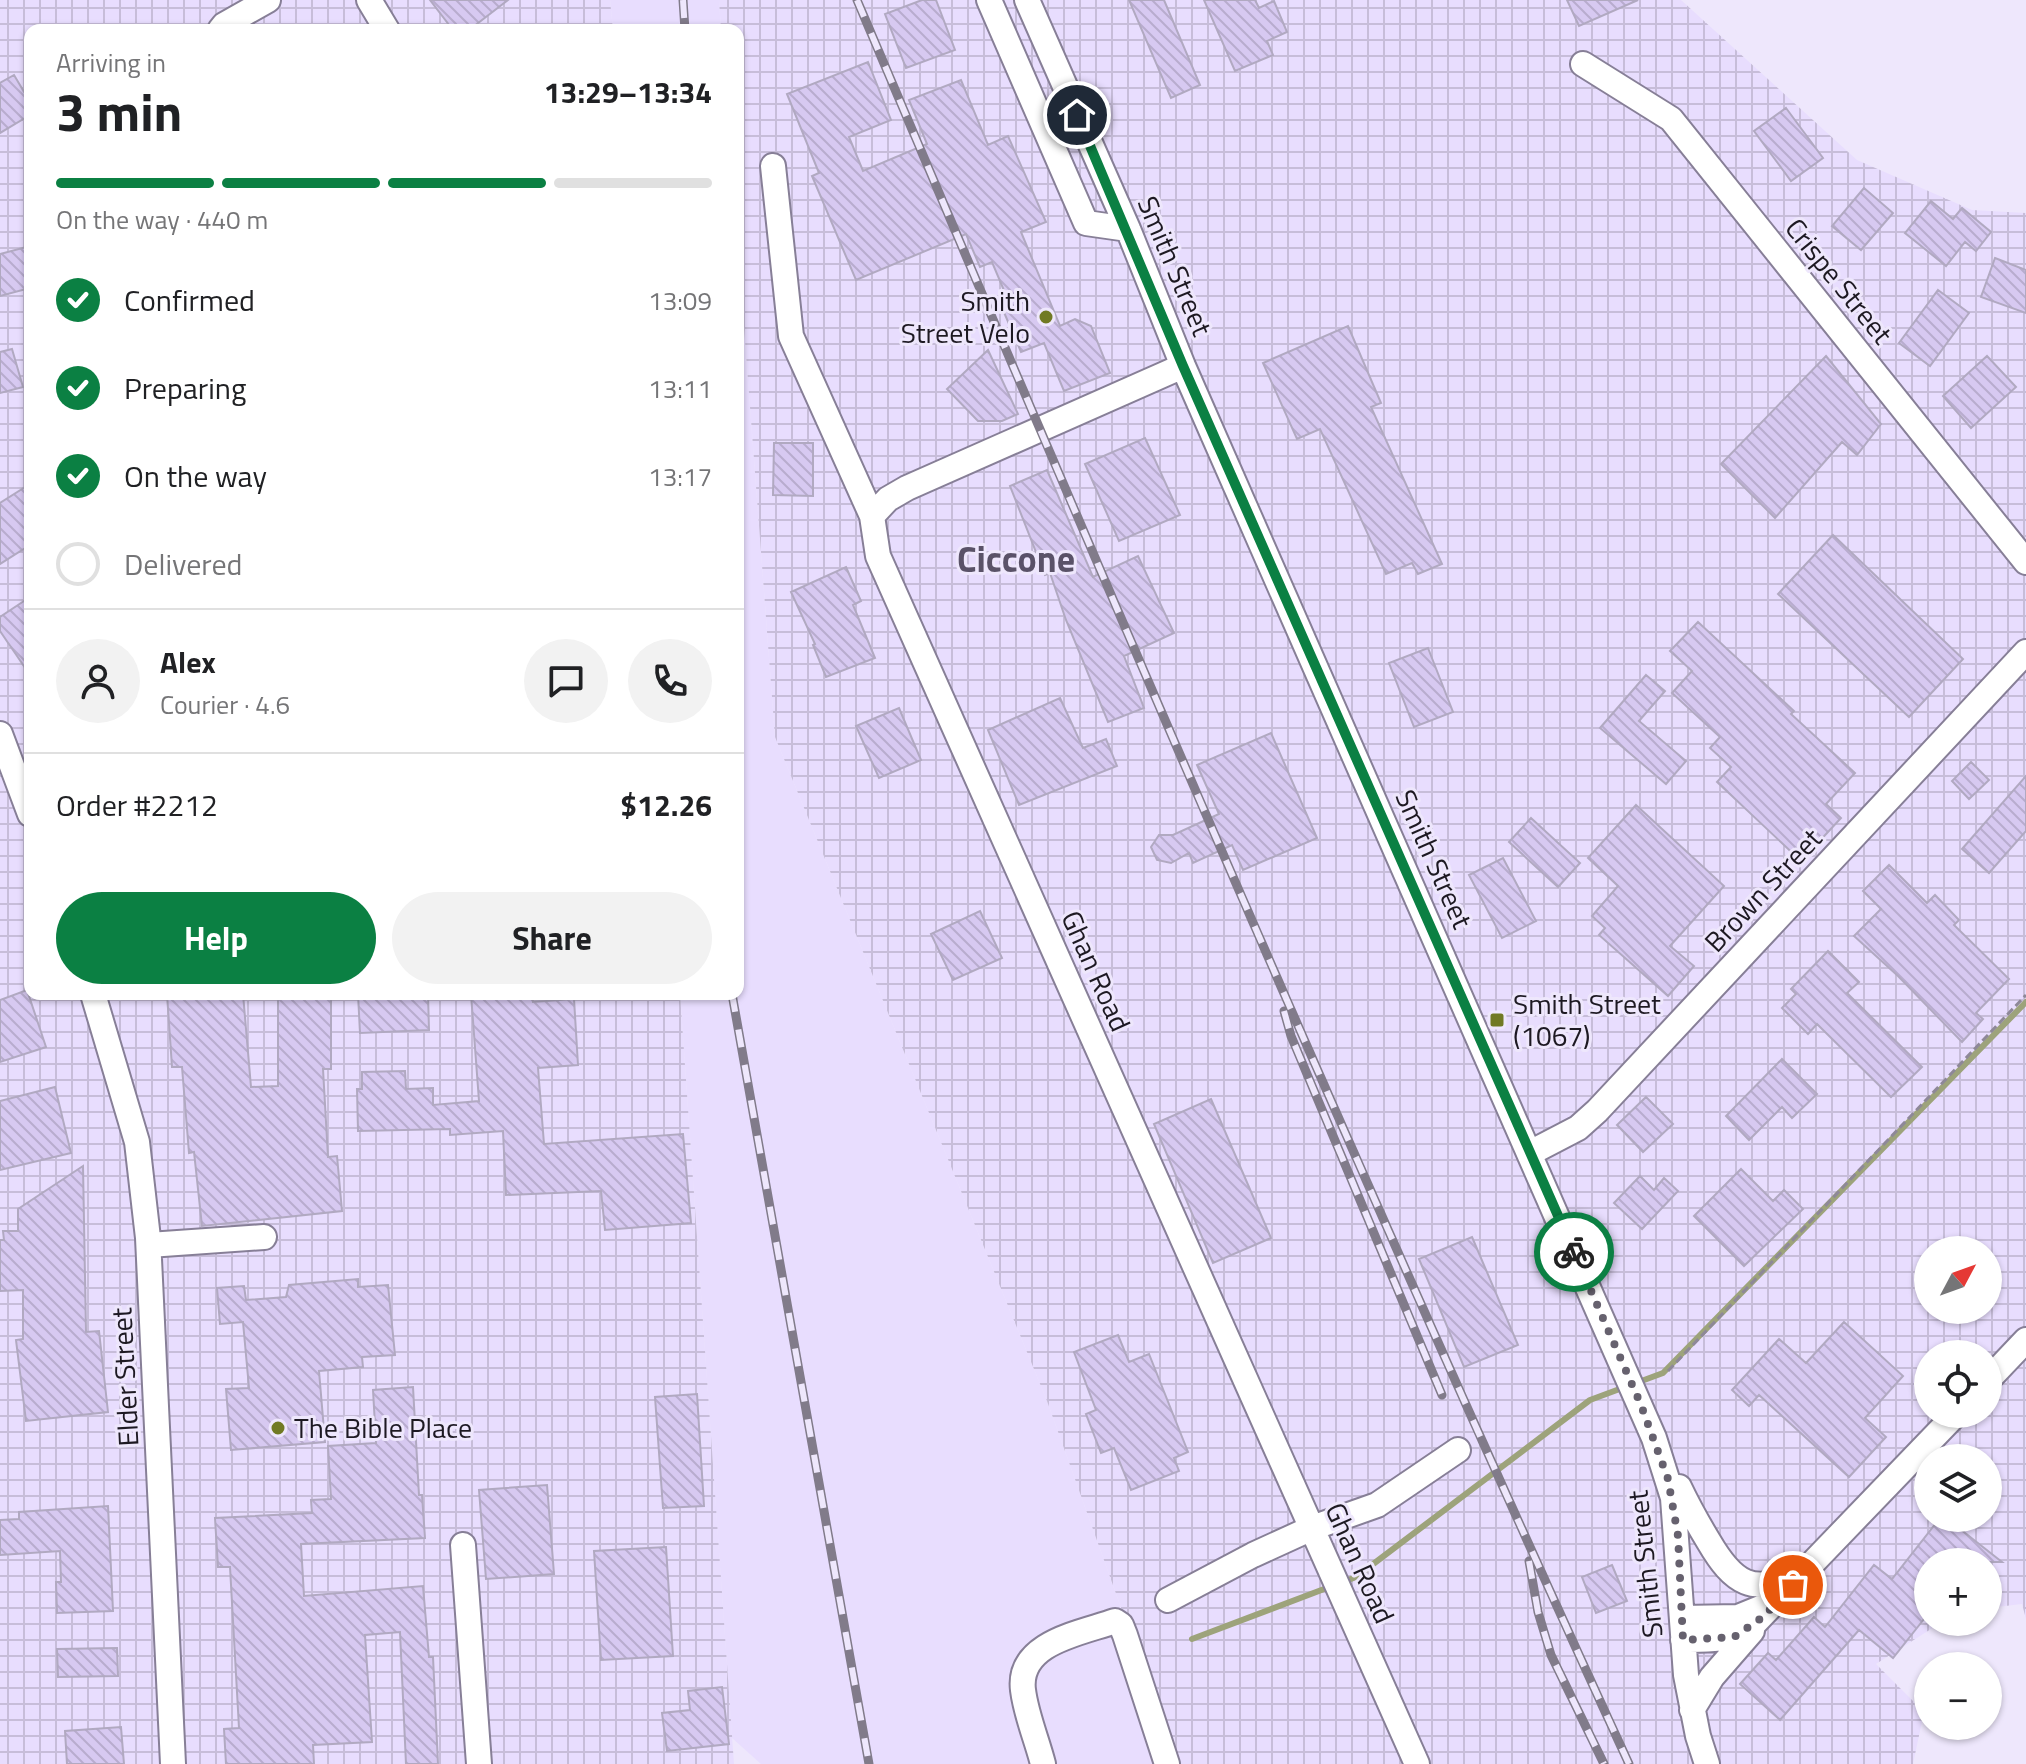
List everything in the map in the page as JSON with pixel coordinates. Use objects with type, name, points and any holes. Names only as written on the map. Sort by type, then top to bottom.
[{"type":"street","points":[[230,24],[268,0]]},
{"type":"street","points":[[369,0],[383,24]]},
{"type":"street","points":[[989,0],[1086,223],[1128,229]]},
{"type":"street","name":"Smith Street","points":[[1027,0],[1128,229],[1183,366],[1654,1438],[1674,1507],[1682,1629],[1692,1710],[1707,1764]]},
{"type":"street","name":"Crispe Street","points":[[1583,64],[1671,119],[2026,562]]},
{"type":"street","name":"Ghan Road","points":[[773,166],[791,336],[872,516],[878,556],[1417,1764]]},
{"type":"street","points":[[872,516],[888,499],[907,488],[1183,366]]},
{"type":"street","name":"Brown Street","points":[[1530,1153],[1578,1128],[1597,1111],[2026,652]]},
{"type":"street","points":[[0,734],[24,798]]},
{"type":"street","name":"Elder Street","points":[[95,1000],[137,1142],[149,1245],[173,1764]]},
{"type":"street","points":[[149,1245],[264,1237]]},
{"type":"street","points":[[2002,1365],[2026,1340]]},
{"type":"street","points":[[1692,1710],[1712,1677],[1792,1586],[1943,1428]]},
{"type":"street","points":[[1654,1438],[1694,1516],[1730,1573],[1750,1584],[1763,1586],[1787,1580],[1792,1586]]},
{"type":"street","points":[[1168,1600],[1312,1528],[1377,1505],[1458,1450]]},
{"type":"street","points":[[463,1545],[479,1764]]},
{"type":"street","points":[[1682,1629],[1750,1614],[1792,1586]]},
{"type":"street","points":[[1043,1764],[1023,1690],[1023,1674],[1029,1661],[1052,1642],[1115,1621],[1121,1625],[1125,1635],[1167,1764]]},
{"type":"path","points":[[1668,1371],[2026,995]]},
{"type":"shaded area","points":[[0,0],[610,0],[612,24],[24,24],[24,1000],[680,1000],[734,1764],[0,1764]]},
{"type":"shaded area","points":[[610,0],[719,0],[721,24],[612,24]]},
{"type":"shaded area","points":[[719,0],[1681,0],[1857,160],[1972,210],[2026,213],[2026,1619],[2022,1604],[2002,1606],[2002,1548],[1914,1548],[1914,1636],[1920,1636],[1876,1664],[1914,1702],[1914,1740],[1918,1740],[1913,1764],[1177,1764],[1047,1401],[775,737],[744,327],[744,24],[721,24]]},
{"type":"shaded area","points":[[744,327],[775,737],[1047,1401],[1177,1764],[761,1764],[732,1738],[680,1000],[744,1000]]},
{"type":"building","points":[[430,0],[508,0],[477,24],[448,24]]},
{"type":"building","points":[[922,0],[936,0],[955,50],[906,68],[885,14]]},
{"type":"building","points":[[1129,0],[1164,0],[1200,85],[1171,98]]},
{"type":"building","points":[[1204,0],[1255,0],[1259,8],[1274,1],[1287,32],[1267,41],[1273,55],[1235,71]]},
{"type":"building","points":[[1567,0],[1638,0],[1579,26]]},
{"type":"building","points":[[868,62],[891,120],[849,137],[863,171],[927,144],[909,100],[961,80],[988,145],[1008,136],[1046,222],[1021,232],[1060,326],[1075,319],[1091,326],[1110,373],[1064,391],[1044,343],[1021,352],[1003,310],[1011,307],[992,262],[980,267],[966,234],[856,280],[812,176],[819,173],[787,94]]},
{"type":"building","points":[[14,75],[24,92],[24,119],[0,133],[0,83]]},
{"type":"building","points":[[1786,108],[1823,158],[1791,181],[1754,131]]},
{"type":"building","points":[[1864,188],[1893,213],[1861,250],[1832,226]]},
{"type":"building","points":[[1931,201],[1953,219],[1962,208],[1991,232],[1976,251],[1965,242],[1946,266],[1905,233]]},
{"type":"building","points":[[24,248],[24,290],[0,296],[0,254]]},
{"type":"building","points":[[1995,258],[2026,270],[2026,313],[1981,297]]},
{"type":"building","points":[[1938,290],[1969,313],[1930,366],[1899,343]]},
{"type":"building","points":[[1348,326],[1381,403],[1371,407],[1442,564],[1418,574],[1412,563],[1386,574],[1320,429],[1297,439],[1263,363]]},
{"type":"building","points":[[12,349],[23,387],[0,393],[0,352]]},
{"type":"building","points":[[988,350],[1018,414],[1002,421],[978,421],[947,389]]},
{"type":"building","points":[[1826,356],[1881,424],[1857,455],[1842,442],[1775,518],[1721,464]]},
{"type":"building","points":[[1987,356],[2016,387],[1971,428],[1943,396]]},
{"type":"building","points":[[1145,438],[1180,515],[1119,541],[1085,464]]},
{"type":"building","points":[[774,443],[813,443],[813,496],[773,495]]},
{"type":"building","points":[[1047,470],[1093,577],[1138,556],[1174,633],[1124,656],[1144,708],[1108,722],[1050,573],[1045,575],[1010,486]]},
{"type":"building","points":[[24,488],[24,549],[0,564],[0,503]]},
{"type":"building","points":[[1833,535],[1963,659],[1909,717],[1778,594]]},
{"type":"building","points":[[846,567],[861,601],[853,605],[875,658],[826,677],[791,592]]},
{"type":"building","points":[[24,601],[24,666],[0,631],[0,617]]},
{"type":"building","points":[[1698,622],[1794,711],[1791,714],[1855,773],[1826,804],[1841,818],[1801,861],[1717,782],[1731,767],[1710,748],[1720,737],[1672,693],[1692,671],[1670,651]]},
{"type":"building","points":[[1428,648],[1453,712],[1414,727],[1389,663]]},
{"type":"building","points":[[1646,675],[1665,691],[1639,721],[1686,761],[1666,784],[1600,728]]},
{"type":"building","points":[[1060,698],[1083,748],[1106,739],[1117,766],[1019,805],[988,730]]},
{"type":"building","points":[[899,708],[921,760],[879,778],[856,726]]},
{"type":"building","points":[[1271,733],[1317,838],[1243,870],[1232,845],[1193,863],[1189,853],[1171,863],[1157,860],[1151,847],[1159,835],[1173,835],[1219,814],[1197,765]]},
{"type":"building","points":[[1971,762],[1989,780],[1969,799],[1952,781]]},
{"type":"building","points":[[2026,776],[2026,831],[1989,873],[1962,849]]},
{"type":"building","points":[[1636,805],[1724,886],[1670,946],[1694,966],[1668,996],[1599,935],[1605,928],[1592,916],[1618,886],[1588,858]]},
{"type":"building","points":[[1531,818],[1580,863],[1558,887],[1509,842]]},
{"type":"building","points":[[1503,858],[1536,921],[1502,938],[1469,875]]},
{"type":"building","points":[[1889,865],[1927,903],[1935,895],[1959,920],[1954,925],[2009,979],[1976,1013],[1983,1019],[1962,1042],[1854,936],[1881,909],[1863,891]]},
{"type":"building","points":[[980,911],[1002,958],[953,980],[931,934]]},
{"type":"building","points":[[1828,951],[1859,982],[1847,993],[1922,1067],[1891,1097],[1817,1024],[1808,1034],[1782,1008],[1796,994],[1791,989]]},
{"type":"building","points":[[24,991],[24,1000],[30,1000],[46,1047],[0,1062],[0,1000]]},
{"type":"building","points":[[167,1000],[244,1000],[251,1087],[278,1086],[278,1000],[331,1000],[331,1069],[323,1069],[328,1157],[337,1156],[342,1211],[202,1226],[194,1152],[189,1153],[182,1067],[172,1067]]},
{"type":"building","points":[[358,1000],[428,1000],[429,1030],[360,1033]]},
{"type":"building","points":[[471,1000],[574,1000],[578,1065],[538,1068],[544,1144],[683,1134],[691,1223],[605,1230],[601,1191],[506,1195],[503,1131],[450,1135],[450,1129],[358,1131],[357,1089],[362,1089],[362,1072],[405,1071],[406,1089],[433,1088],[433,1105],[479,1101]]},
{"type":"building","points":[[1782,1059],[1817,1094],[1792,1118],[1782,1107],[1749,1140],[1726,1116]]},
{"type":"building","points":[[55,1087],[71,1153],[0,1170],[0,1101]]},
{"type":"building","points":[[1646,1097],[1673,1124],[1643,1152],[1617,1125]]},
{"type":"building","points":[[1211,1099],[1271,1238],[1213,1263],[1154,1124]]},
{"type":"building","points":[[83,1166],[86,1332],[99,1331],[108,1412],[26,1421],[16,1340],[23,1339],[23,1290],[0,1291],[0,1240],[4,1240],[3,1231],[18,1231],[18,1209]]},
{"type":"building","points":[[1741,1169],[1773,1201],[1784,1190],[1803,1209],[1744,1266],[1694,1216]]},
{"type":"building","points":[[1640,1176],[1654,1190],[1664,1178],[1678,1191],[1642,1229],[1614,1203]]},
{"type":"building","points":[[1472,1237],[1518,1345],[1464,1367],[1419,1259]]},
{"type":"building","points":[[358,1279],[358,1287],[388,1285],[395,1355],[362,1357],[363,1367],[319,1371],[325,1442],[231,1450],[226,1389],[249,1388],[243,1322],[220,1324],[217,1288],[244,1286],[246,1300],[286,1297],[289,1285]]},
{"type":"building","points":[[1844,1322],[1903,1376],[1865,1418],[1886,1437],[1849,1477],[1759,1395],[1749,1406],[1732,1390],[1779,1339],[1806,1363]]},
{"type":"building","points":[[1118,1335],[1129,1362],[1149,1354],[1188,1452],[1174,1458],[1179,1471],[1131,1490],[1114,1448],[1101,1453],[1086,1414],[1096,1410],[1074,1352]]},
{"type":"building","points":[[413,1387],[419,1495],[422,1495],[425,1538],[301,1544],[304,1596],[423,1586],[429,1657],[433,1657],[438,1764],[406,1764],[400,1632],[365,1635],[372,1742],[313,1745],[314,1764],[226,1764],[224,1729],[239,1728],[230,1567],[218,1567],[215,1518],[312,1513],[311,1500],[331,1499],[328,1446],[376,1443],[373,1390]]},
{"type":"building","points":[[697,1394],[704,1506],[663,1508],[655,1397]]},
{"type":"building","points":[[547,1485],[554,1574],[486,1579],[479,1490]]},
{"type":"building","points":[[108,1506],[113,1611],[57,1613],[56,1582],[61,1582],[60,1551],[0,1555],[0,1520],[19,1519],[19,1512]]},
{"type":"building","points":[[1929,1532],[1964,1532],[1984,1548],[1916,1548]]},
{"type":"building","points":[[666,1547],[673,1656],[601,1660],[594,1551]]},
{"type":"building","points":[[1914,1551],[1914,1632],[1893,1658],[1859,1630],[1780,1720],[1740,1684],[1768,1653],[1776,1660],[1814,1617],[1825,1627],[1874,1565],[1892,1579]]},
{"type":"building","points":[[1612,1565],[1627,1601],[1596,1613],[1582,1577]]},
{"type":"building","points":[[117,1648],[118,1676],[58,1677],[57,1649]]},
{"type":"building","points":[[722,1687],[729,1744],[667,1751],[662,1713],[690,1710],[688,1691]]},
{"type":"building","points":[[121,1727],[124,1764],[67,1764],[65,1731]]},
{"type":"waterway","points":[[1636,1383],[1663,1373],[2026,1002]]},
{"type":"waterway","points":[[1343,1582],[1356,1577],[1590,1400],[1625,1387]]},
{"type":"waterway","points":[[1192,1639],[1332,1586]]},
{"type":"railway","points":[[683,0],[685,24]]},
{"type":"railway","points":[[857,0],[1237,885],[1431,1326],[1629,1764]]},
{"type":"railway","points":[[733,1000],[869,1764]]},
{"type":"railway","points":[[1284,1011],[1291,1036],[1442,1395]]},
{"type":"railway","points":[[1529,1561],[1538,1612],[1551,1655],[1604,1764]]},
{"type":"way so far","points":[[1574,1252],[1641,1405],[1668,1479],[1678,1536],[1683,1640],[1734,1637],[1763,1617],[1793,1585]]},
{"type":"place","name":"Smith Street Velo","points":[[1046,317]]},
{"type":"place","name":"Smith Street (1067)","points":[[1497,1020]]},
{"type":"place","name":"The Bible Place","points":[[278,1428]]},
{"type":"district","name":"Ciccone","points":[[1016,559]]},
{"type":"route","points":[[1077,115],[1128,229],[1183,366],[1574,1252]]}]
